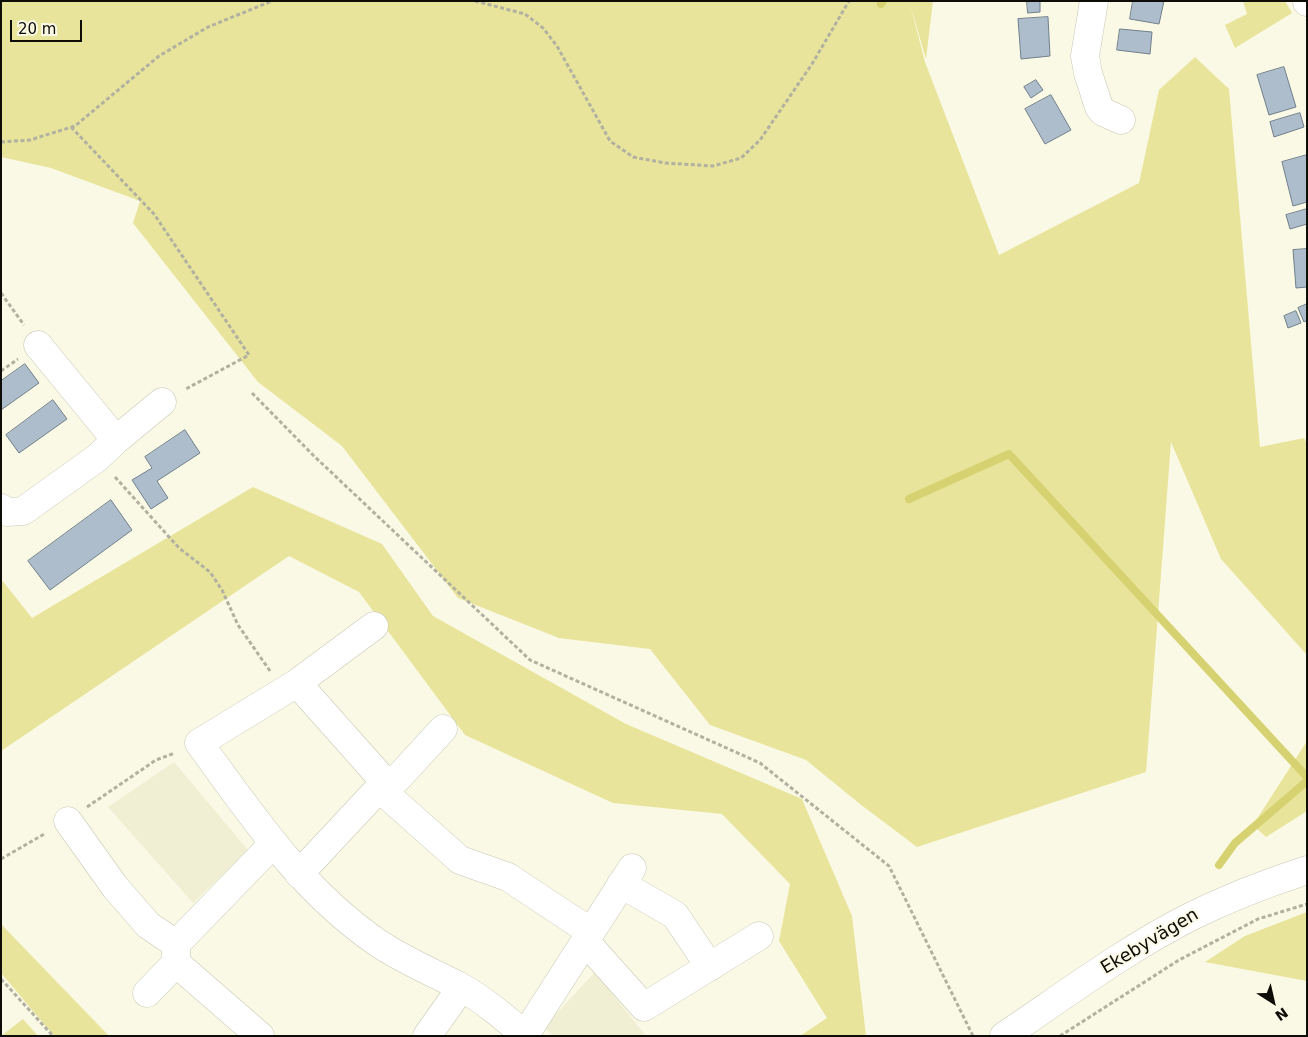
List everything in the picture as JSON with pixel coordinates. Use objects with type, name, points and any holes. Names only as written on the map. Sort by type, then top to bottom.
[{"type":"street","points":[[1094,1],[1085,56],[1088,73],[1099,107],[1103,112],[1121,120]]},
{"type":"street","points":[[38,345],[107,449]]},
{"type":"street","points":[[1,508],[7,512],[23,510],[107,449],[162,402]]},
{"type":"street","points":[[374,626],[290,688],[199,743],[273,844],[333,909],[380,944],[461,988],[515,1032],[588,937],[626,876],[675,915],[710,967]]},
{"type":"street","points":[[290,688],[382,785],[460,860],[508,877],[588,937],[644,1007],[759,936]]},
{"type":"street","points":[[299,874],[382,785],[397,779],[443,729]]},
{"type":"street","points":[[68,820],[114,887],[176,954],[260,1036]]},
{"type":"street","points":[[147,993],[176,954],[273,844]]},
{"type":"street","name":"Ekebyvägen","points":[[1004,1036],[1136,948],[1190,917],[1241,893],[1307,870]]},
{"type":"street","points":[[428,1036],[461,988]]},
{"type":"path","points":[[1,142],[30,140],[75,126],[159,56],[208,27],[272,1]]},
{"type":"path","points":[[475,1],[525,14],[543,28],[557,46],[610,141],[633,157],[665,164],[714,166],[741,158],[760,140],[812,64],[849,1]]},
{"type":"path","points":[[71,127],[154,214],[249,355],[162,402]]},
{"type":"path","points":[[1,293],[38,345]]},
{"type":"path","points":[[252,393],[314,456],[530,660],[760,764],[889,866],[973,1036]]},
{"type":"path","points":[[107,449],[179,548],[210,572],[222,590],[238,625],[290,688]]},
{"type":"path","points":[[1,859],[68,820],[156,760],[199,743]]},
{"type":"path","points":[[1060,1036],[1179,960],[1258,920],[1307,904]]},
{"type":"path","points":[[1,979],[53,1036]]},
{"type":"shaded area","points":[[1,1],[933,1],[926,59],[910,4],[925,62],[999,255],[1139,183],[1159,90],[1195,57],[1229,89],[1260,447],[1304,438],[1307,444],[1307,655],[1221,559],[1171,442],[1146,772],[917,847],[806,760],[710,725],[650,649],[559,638],[458,598],[342,446],[258,382],[133,223],[140,201],[51,168],[1,157]]},
{"type":"shaded area","points":[[1243,1],[1285,1],[1292,13],[1235,48],[1225,25],[1247,14]]},
{"type":"shaded area","points":[[253,487],[382,544],[433,616],[626,724],[802,799],[852,916],[866,1036],[800,1036],[827,1018],[779,941],[790,884],[722,814],[613,803],[465,735],[359,592],[289,556],[1,751],[1,579],[32,618]]},
{"type":"shaded area","points":[[1307,741],[1307,811],[1266,837],[1253,825]]},
{"type":"shaded area","points":[[174,762],[248,850],[193,903],[108,807]]},
{"type":"shaded area","points":[[1307,912],[1307,981],[1205,962],[1245,936]]},
{"type":"shaded area","points":[[1,924],[109,1036],[54,1036],[1,973]]},
{"type":"shaded area","points":[[595,972],[646,1036],[553,1036],[544,1027]]},
{"type":"shaded area","points":[[23,1019],[38,1036],[1,1036]]},
{"type":"building","points":[[1027,1],[1040,1],[1040,12],[1028,13]]},
{"type":"building","points":[[1133,1],[1164,1],[1159,24],[1130,19]]},
{"type":"building","points":[[1048,17],[1050,56],[1021,59],[1018,19]]},
{"type":"building","points":[[1120,29],[1152,32],[1150,54],[1117,50]]},
{"type":"building","points":[[1284,67],[1296,107],[1269,115],[1257,75]]},
{"type":"building","points":[[1036,80],[1043,90],[1031,98],[1024,87]]},
{"type":"building","points":[[1051,95],[1071,130],[1045,144],[1025,109]]},
{"type":"building","points":[[1300,113],[1304,127],[1274,137],[1270,122]]},
{"type":"building","points":[[1307,155],[1307,202],[1293,206],[1282,162]]},
{"type":"building","points":[[1307,209],[1307,224],[1290,229],[1286,215]]},
{"type":"building","points":[[1307,249],[1307,287],[1296,288],[1293,250]]},
{"type":"building","points":[[1307,304],[1307,320],[1304,322],[1298,308]]},
{"type":"building","points":[[1296,311],[1301,323],[1288,328],[1284,316]]},
{"type":"building","points":[[25,364],[39,383],[1,410],[1,381]]},
{"type":"building","points":[[53,400],[67,419],[19,453],[6,435]]},
{"type":"building","points":[[185,430],[200,453],[157,481],[168,498],[151,509],[132,480],[152,468],[145,457]]},
{"type":"building","points":[[111,500],[132,530],[50,590],[28,561]]},
{"type":"waterway","points":[[909,499],[1009,454],[1307,777]]},
{"type":"waterway","points":[[1219,865],[1235,843],[1307,781]]}]
